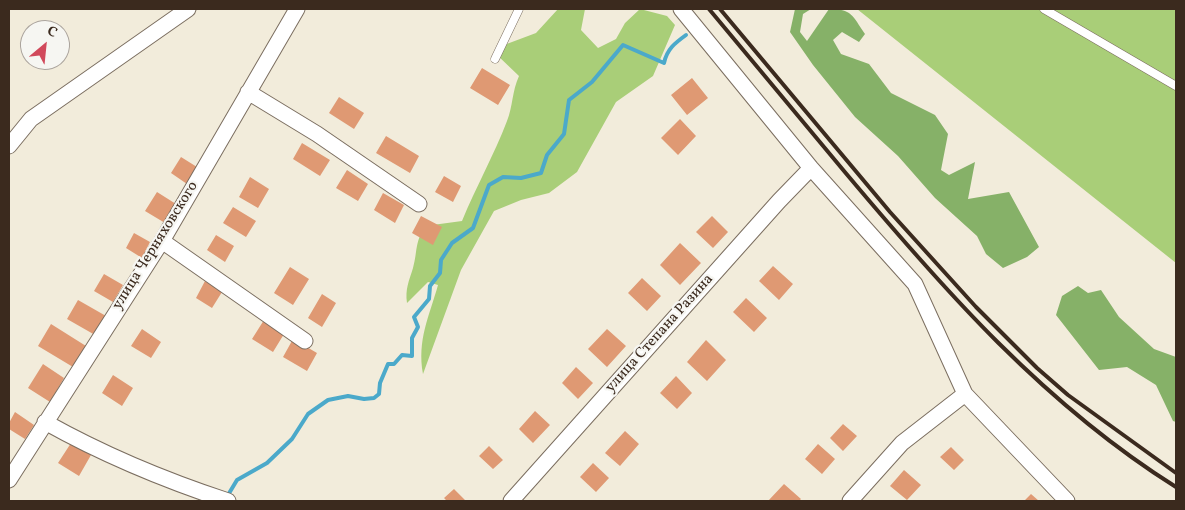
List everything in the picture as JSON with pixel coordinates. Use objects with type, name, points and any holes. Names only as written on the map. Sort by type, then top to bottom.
[{"type":"street","points":[[9,146],[31,119],[188,9]]},
{"type":"street","name":"улица Черняховского","points":[[9,480],[162,241],[297,9]]},
{"type":"street","points":[[681,9],[811,168],[915,284],[965,394],[1067,501]]},
{"type":"street","points":[[248,92],[317,134],[418,204]]},
{"type":"street","name":"улица Степана Разина","points":[[511,501],[779,201],[811,168]]},
{"type":"street","points":[[162,241],[305,340]]},
{"type":"street","points":[[850,501],[902,443],[965,394]]},
{"type":"street","points":[[45,422],[157,477],[228,501]]},
{"type":"lane","points":[[495,59],[518,9]]},
{"type":"lane","points":[[1044,9],[1176,86]]},
{"type":"green space","points":[[558,9],[585,9],[581,30],[598,48],[616,39],[625,23],[640,9],[667,16],[675,25],[653,76],[616,102],[577,172],[549,193],[521,200],[494,211],[461,270],[423,374],[423,339],[438,285],[428,282],[407,303],[407,289],[419,238],[425,226],[462,221],[502,134],[519,76],[496,54],[504,45],[536,33]]},
{"type":"green space","points":[[795,9],[811,9],[803,14],[800,32],[807,41],[829,9],[843,10],[851,14],[865,34],[859,42],[842,32],[833,40],[841,54],[869,64],[891,93],[935,115],[948,134],[941,170],[949,175],[975,162],[968,199],[1009,192],[1039,247],[1027,257],[1003,268],[986,254],[977,236],[935,198],[898,156],[855,117],[813,65],[790,32]]},
{"type":"green space","points":[[857,9],[1176,9],[1176,263]]},
{"type":"green space","points":[[1078,286],[1088,293],[1101,290],[1119,317],[1154,349],[1176,357],[1176,422],[1173,421],[1156,385],[1127,367],[1099,370],[1056,315],[1062,296]]},
{"type":"building","points":[[482,68],[510,85],[498,105],[470,88]]},
{"type":"building","points":[[692,78],[708,98],[687,115],[671,95]]},
{"type":"building","points":[[339,97],[364,113],[354,129],[329,113]]},
{"type":"building","points":[[680,119],[696,136],[678,155],[661,138]]},
{"type":"building","points":[[386,136],[419,156],[410,173],[376,153]]},
{"type":"building","points":[[302,143],[330,160],[320,176],[293,159]]},
{"type":"building","points":[[181,157],[197,167],[187,184],[171,173]]},
{"type":"building","points":[[347,170],[368,184],[358,201],[336,188]]},
{"type":"building","points":[[444,176],[461,186],[453,202],[435,192]]},
{"type":"building","points":[[250,177],[269,189],[258,208],[239,197]]},
{"type":"building","points":[[157,192],[176,204],[165,223],[145,211]]},
{"type":"building","points":[[383,193],[404,205],[395,223],[374,210]]},
{"type":"building","points":[[233,207],[256,221],[246,237],[223,223]]},
{"type":"building","points":[[421,216],[442,227],[433,245],[412,233]]},
{"type":"building","points":[[712,216],[728,232],[713,248],[696,232]]},
{"type":"building","points":[[134,233],[150,242],[142,258],[126,248]]},
{"type":"building","points":[[216,235],[234,246],[225,262],[207,250]]},
{"type":"building","points":[[680,243],[701,263],[680,285],[660,265]]},
{"type":"building","points":[[773,266],[793,284],[779,300],[759,281]]},
{"type":"building","points":[[290,267],[309,279],[293,305],[274,293]]},
{"type":"building","points":[[104,274],[123,285],[113,302],[94,291]]},
{"type":"building","points":[[642,278],[661,296],[647,311],[628,293]]},
{"type":"building","points":[[205,281],[222,292],[212,308],[196,298]]},
{"type":"building","points":[[322,294],[336,303],[322,327],[308,318]]},
{"type":"building","points":[[746,298],[767,318],[754,332],[733,312]]},
{"type":"building","points":[[78,300],[106,316],[95,335],[67,319]]},
{"type":"building","points":[[264,320],[284,334],[273,352],[252,339]]},
{"type":"building","points":[[51,324],[86,346],[73,367],[38,346]]},
{"type":"building","points":[[142,329],[161,342],[151,358],[131,346]]},
{"type":"building","points":[[607,329],[626,346],[607,367],[588,349]]},
{"type":"building","points":[[293,339],[317,353],[307,371],[283,357]]},
{"type":"building","points":[[706,340],[726,360],[707,381],[687,362]]},
{"type":"building","points":[[43,364],[64,378],[50,402],[28,388]]},
{"type":"building","points":[[576,367],[593,383],[578,399],[562,383]]},
{"type":"building","points":[[113,375],[133,388],[122,406],[102,393]]},
{"type":"building","points":[[676,376],[692,393],[677,409],[660,393]]},
{"type":"building","points":[[535,411],[550,425],[533,443],[519,429]]},
{"type":"building","points":[[15,412],[34,425],[25,439],[9,429],[9,423]]},
{"type":"building","points":[[843,424],[857,436],[843,451],[830,438]]},
{"type":"building","points":[[625,431],[639,444],[620,466],[605,453]]},
{"type":"building","points":[[71,443],[91,455],[79,476],[58,463]]},
{"type":"building","points":[[818,444],[835,459],[822,474],[805,459]]},
{"type":"building","points":[[489,446],[503,460],[493,469],[479,456]]},
{"type":"building","points":[[951,447],[964,460],[954,470],[940,457]]},
{"type":"building","points":[[593,463],[609,478],[596,492],[580,477]]},
{"type":"building","points":[[904,470],[921,485],[907,500],[890,486]]},
{"type":"building","points":[[784,484],[801,499],[799,501],[768,501]]},
{"type":"building","points":[[454,489],[466,501],[447,501],[444,498]]},
{"type":"building","points":[[1031,494],[1039,501],[1024,501]]},
{"type":"waterway","points":[[228,495],[237,480],[267,463],[292,439],[308,414],[328,400],[348,396],[364,399],[374,398],[379,394],[380,383],[388,364],[394,364],[402,355],[412,356],[412,338],[418,327],[414,317],[429,299],[430,286],[440,273],[441,260],[452,243],[473,228],[489,185],[503,177],[521,178],[541,173],[547,155],[564,134],[569,100],[592,82],[623,45],[664,63],[672,47],[686,35]]},
{"type":"railway","points":[[709,9],[919,259],[998,342],[1039,382],[1083,420],[1128,455],[1176,487]]},
{"type":"railway","points":[[720,9],[890,212],[976,307],[1037,368],[1068,395],[1176,473]]}]
